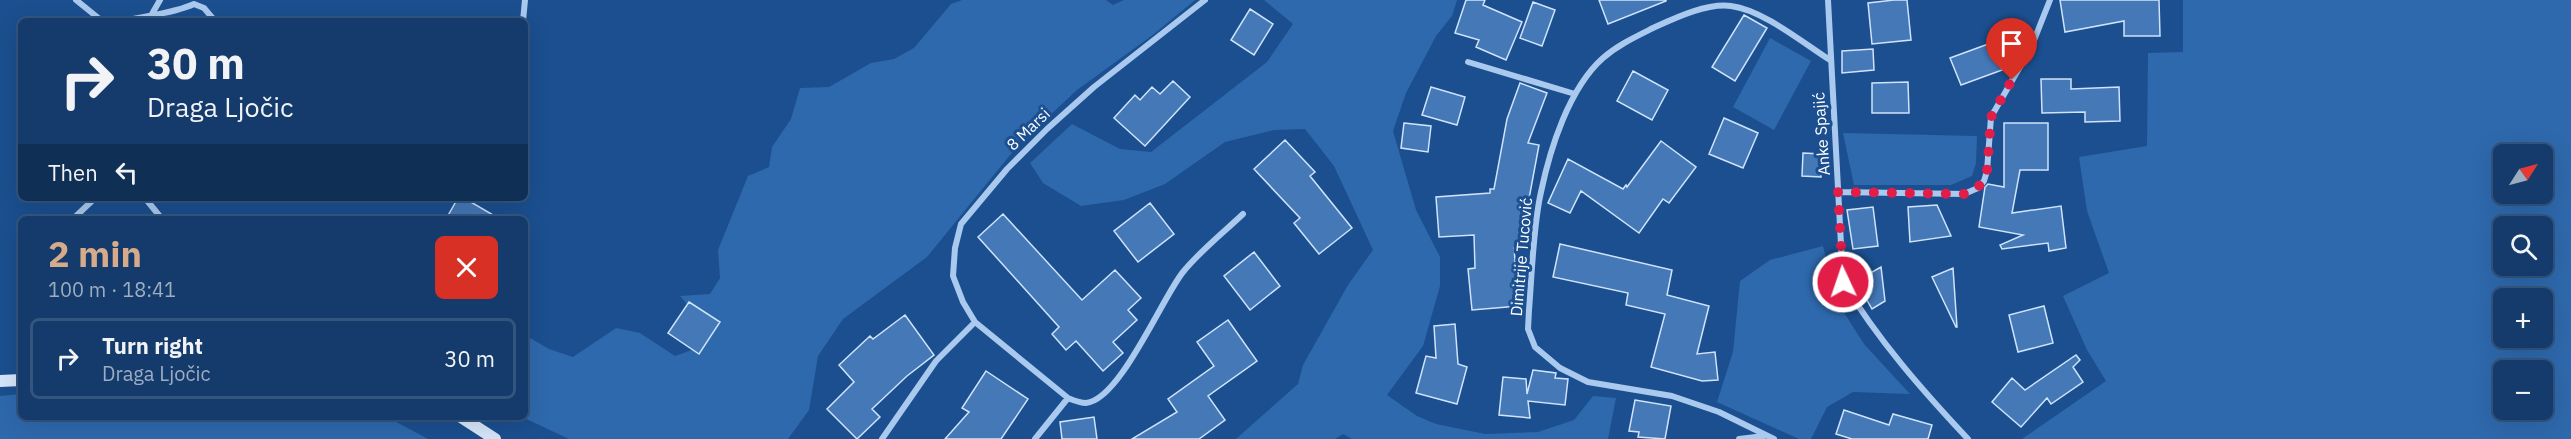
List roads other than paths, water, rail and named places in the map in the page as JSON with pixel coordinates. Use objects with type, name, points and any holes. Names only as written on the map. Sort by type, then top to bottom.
[{"type":"main road","points":[[0,381],[18,380]]},
{"type":"main road","points":[[466,420],[495,439]]},
{"type":"street","points":[[76,0],[98,18]]},
{"type":"street","points":[[152,14],[160,0]]},
{"type":"street","points":[[524,18],[525,0]]},
{"type":"street","name":"8 Marsi","points":[[1068,398],[975,322],[952,276],[955,248],[961,224],[1007,169],[1047,129],[1094,87],[1205,0]]},
{"type":"street","name":"Anke Spajić","points":[[1828,0],[1843,282],[1863,315],[1896,358],[1968,439]]},
{"type":"street","points":[[1838,192],[1964,194],[1978,188],[1987,171],[1991,117],[2031,48],[2050,0]]},
{"type":"street","points":[[136,18],[175,12],[194,4],[204,8],[212,18]]},
{"type":"street","name":"Dimitrije Tucović","points":[[1774,439],[1719,412],[1672,396],[1588,382],[1560,368],[1535,347],[1528,329],[1540,193],[1567,107],[1601,59],[1622,43],[1668,21],[1710,8],[1731,6],[1755,13],[1830,60]]},
{"type":"street","points":[[1468,62],[1575,94]]},
{"type":"street","points":[[76,216],[91,201]]},
{"type":"street","points":[[147,201],[160,216]]},
{"type":"street","points":[[1035,439],[1068,398],[1085,403],[1098,398],[1111,388],[1183,272],[1243,214]]},
{"type":"street","points":[[882,439],[936,361],[975,322]]},
{"type":"street","points":[[1739,439],[1765,436]]}]
